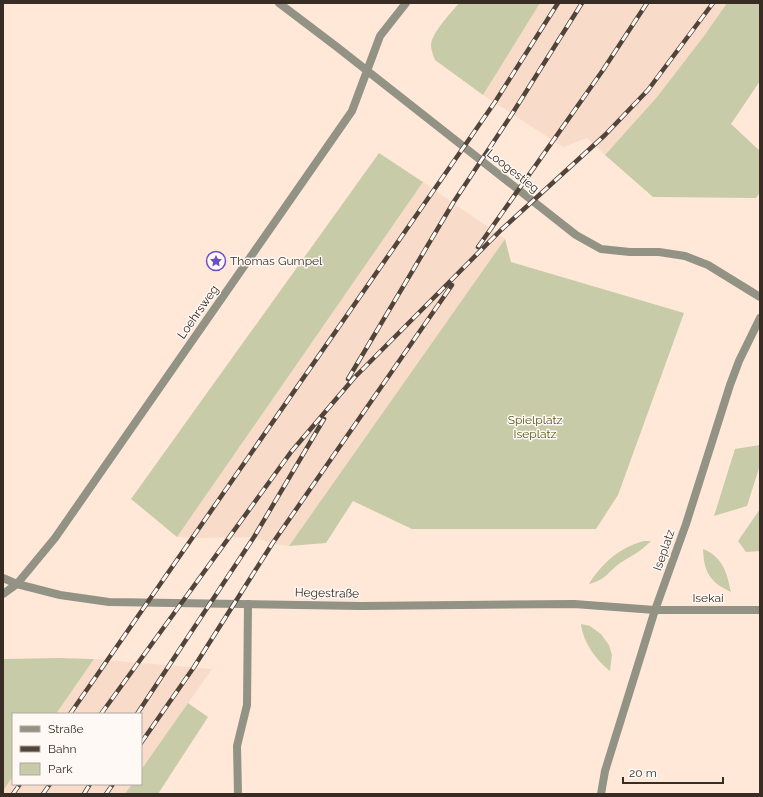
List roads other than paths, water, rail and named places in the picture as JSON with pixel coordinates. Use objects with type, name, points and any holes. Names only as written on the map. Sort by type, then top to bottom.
[{"type":"street","name":"Loogestieg","points":[[279,3],[576,235],[601,249],[630,252],[659,252],[685,256],[708,265],[760,297]]},
{"type":"street","name":"Loehrsweg","points":[[17,584],[55,538],[352,111],[380,36],[406,3]]},
{"type":"street","name":"Iseplatz","points":[[601,794],[610,757],[655,610],[686,524],[736,367],[760,318]]},
{"type":"street","name":"Hegestraße","points":[[3,578],[17,584],[60,595],[109,602],[361,606],[574,604],[655,610]]},
{"type":"street","points":[[3,594],[17,584]]},
{"type":"street","points":[[238,794],[237,746],[247,706],[248,604]]},
{"type":"street","name":"Isekai","points":[[655,610],[760,610]]},
{"type":"railway","points":[[71,713],[495,102],[558,3]]},
{"type":"railway","points":[[348,379],[453,203],[512,114],[582,3]]},
{"type":"railway","points":[[478,247],[603,70],[647,3]]},
{"type":"railway","points":[[102,713],[291,452],[354,378],[501,230],[605,135],[648,90],[713,3]]},
{"type":"railway","points":[[142,742],[194,667],[272,544],[452,285]]},
{"type":"railway","points":[[138,713],[254,537],[324,419]]},
{"type":"railway","points":[[13,794],[19,785]]},
{"type":"railway","points":[[43,794],[49,785]]},
{"type":"railway","points":[[84,794],[89,785]]},
{"type":"railway","points":[[106,794],[112,785]]},
{"type":"place","name":"Thomas Gumpel","points":[[216,261]]},
{"type":"park label","name":"Spielplatz Iseplatz","points":[[535,427]]}]
